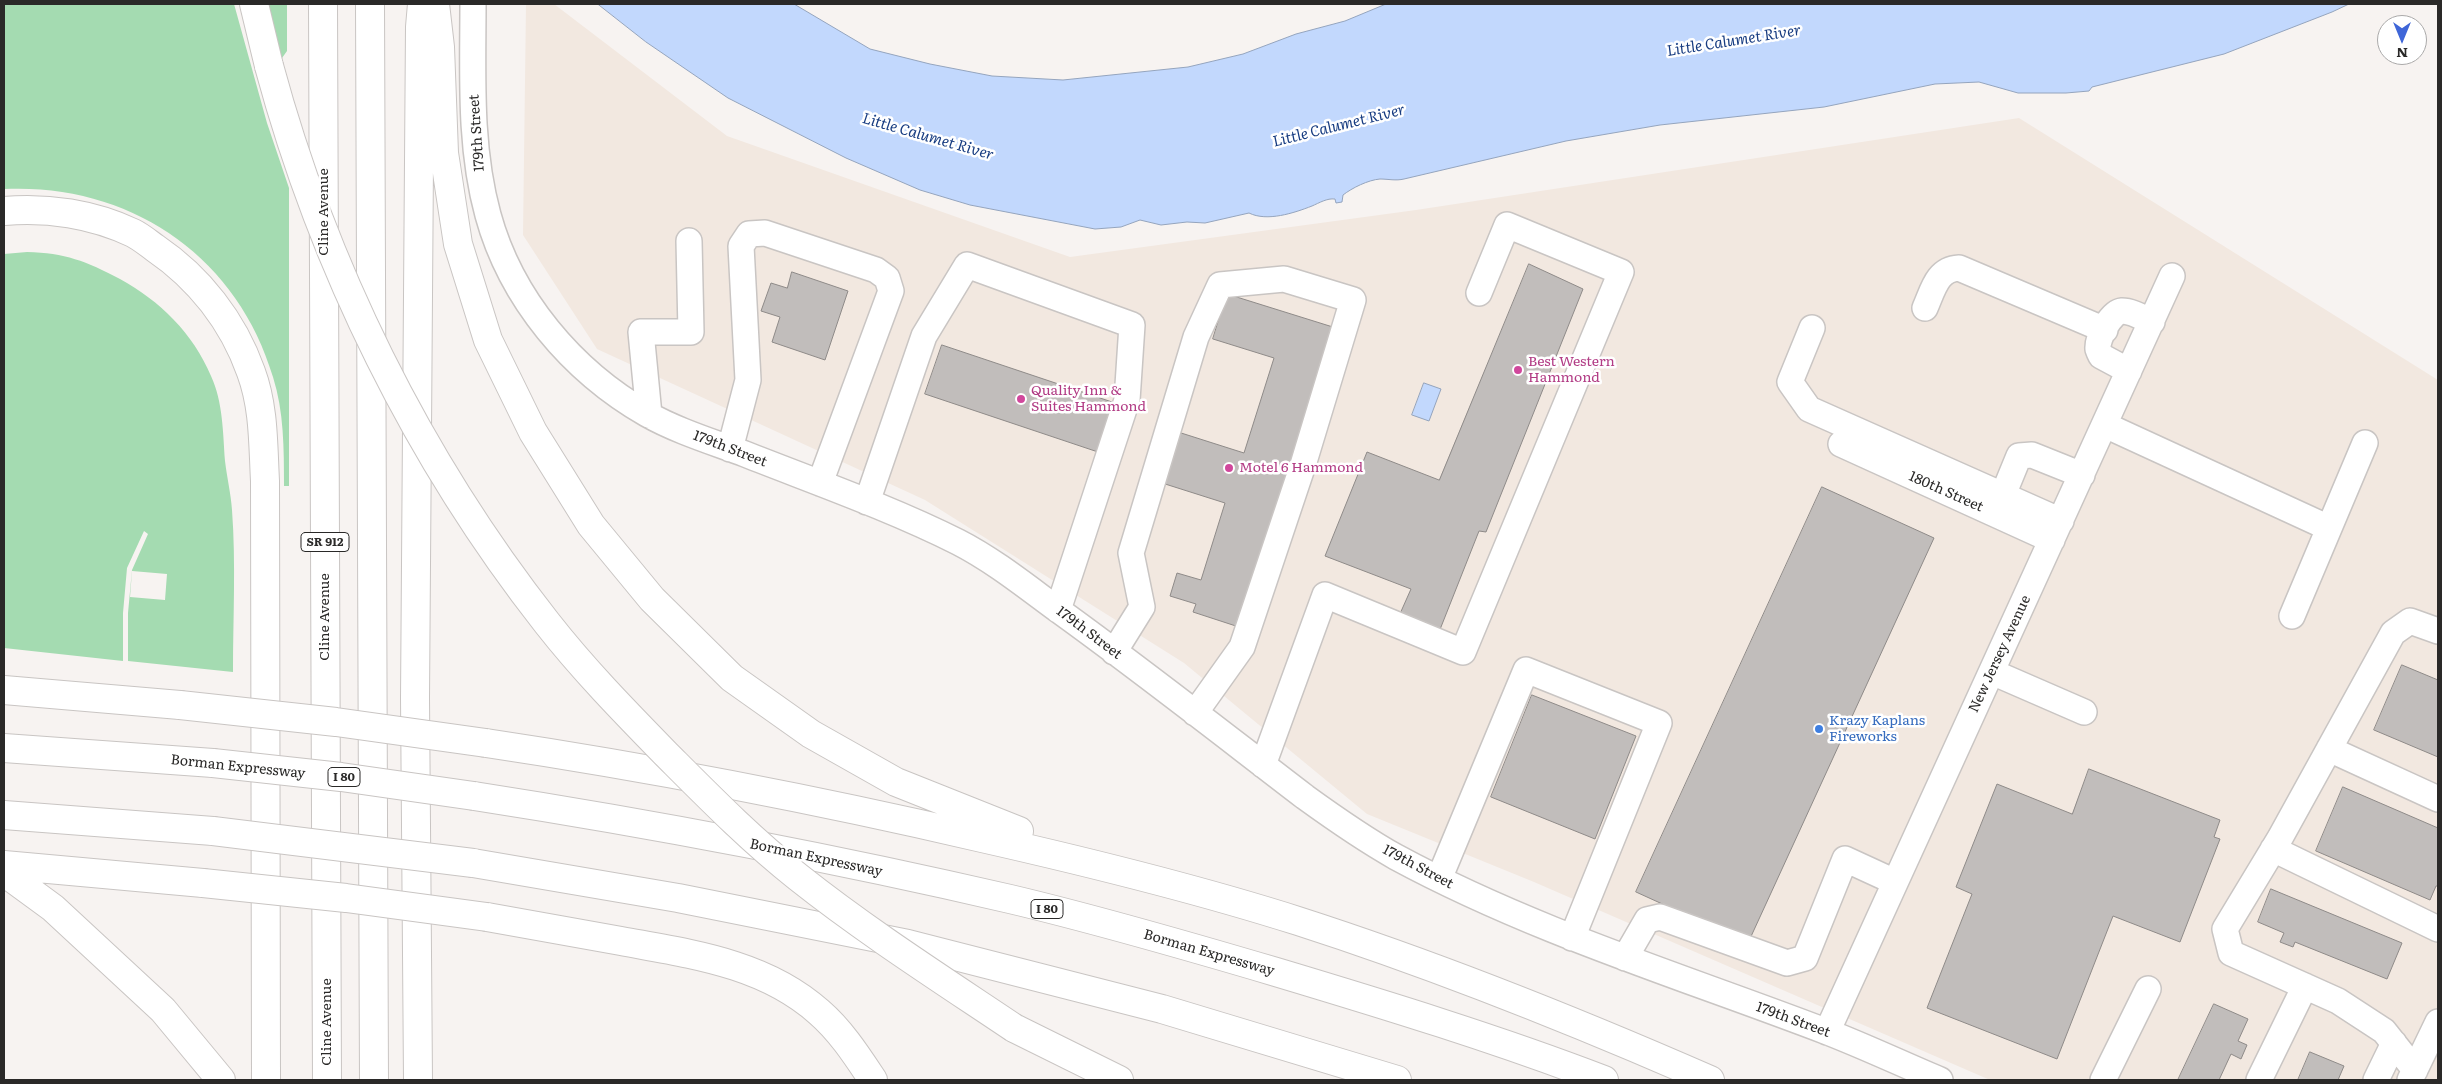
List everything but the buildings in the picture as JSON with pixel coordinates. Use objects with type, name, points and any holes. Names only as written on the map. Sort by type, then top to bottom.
[{"type":"highway","points":[[254,4],[287,128],[320,222],[370,335],[419,432],[458,496],[493,549],[548,624],[596,680],[739,826],[822,894],[908,958],[1014,1028],[1119,1080]]},
{"type":"highway","name":"Cline Avenue","points":[[323,4],[327,1080]]},
{"type":"highway","points":[[370,4],[374,1080]]},
{"type":"highway","points":[[418,1080],[415,698],[420,27],[422,4]]},
{"type":"highway","points":[[435,4],[440,47],[444,153],[458,244],[488,340],[533,432],[591,525],[652,599],[732,678],[811,734],[896,782],[967,812],[1121,870]]},
{"type":"highway","points":[[4,211],[28,209],[57,211],[94,220],[134,234],[173,260],[206,292],[231,328],[252,372],[262,417],[265,481],[266,1080]]},
{"type":"highway","points":[[4,690],[180,705],[336,722],[486,743],[722,782],[886,815],[1121,870],[1298,921],[1468,980],[1630,1045],[1710,1080]]},
{"type":"highway","name":"Borman Expressway","points":[[4,748],[213,763],[340,777],[592,814],[805,854],[1012,900],[1178,944],[1380,1003],[1604,1080]]},
{"type":"highway","points":[[4,815],[213,832],[473,863],[678,898],[908,944],[1162,1009],[1397,1080]]},
{"type":"highway","points":[[4,865],[346,898],[486,917],[684,952],[749,969],[785,987],[819,1012],[852,1047],[873,1080]]},
{"type":"highway","points":[[4,872],[53,908],[163,1010],[221,1080]]},
{"type":"street","name":"179th Street","points":[[473,4],[475,140],[488,216],[516,282],[535,314],[584,370],[606,387],[649,415],[730,449],[867,502],[960,543],[1020,581],[1350,829],[1478,899],[1572,938],[1827,1032],[1940,1080]]},
{"type":"street","points":[[1263,765],[1325,595],[1462,652],[1621,272],[1507,225],[1479,293]]},
{"type":"street","points":[[730,449],[748,380],[741,246],[749,234],[765,232],[876,270],[887,278],[891,291],[820,483]]},
{"type":"street","points":[[649,415],[640,332],[691,332],[689,241]]},
{"type":"street","points":[[867,502],[924,336],[967,265],[1132,325],[1127,400],[1058,610]]},
{"type":"street","points":[[1925,308],[1942,273],[1948,268],[1959,268],[2105,330]]},
{"type":"street","name":"New Jersey Avenue","points":[[1827,1032],[2172,276]]},
{"type":"street","points":[[1114,652],[1142,607],[1131,553],[1196,337],[1220,285],[1284,279],[1353,300],[1303,465],[1242,647],[1195,713]]},
{"type":"street","points":[[2129,372],[2101,356],[2098,349],[2105,330],[2113,315],[2119,311],[2128,311],[2152,322]]},
{"type":"street","points":[[1812,328],[1790,382],[1809,409],[2003,495],[2056,530]]},
{"type":"street","points":[[2105,425],[2329,528]]},
{"type":"street","points":[[2292,616],[2364,443]]},
{"type":"street","name":"180th Street","points":[[1841,444],[2056,530]]},
{"type":"street","points":[[2003,495],[2019,456],[2032,455],[2082,475]]},
{"type":"street","points":[[2412,1075],[2394,1043],[2384,1031],[2338,1002],[2231,953],[2225,929],[2273,850],[2393,633],[2410,621],[2438,631]]},
{"type":"street","points":[[1440,879],[1526,670],[1659,723],[1572,938]]},
{"type":"street","points":[[1992,672],[2084,712]]},
{"type":"street","points":[[2330,749],[2438,799]]},
{"type":"street","points":[[2273,850],[2438,928]]},
{"type":"street","points":[[1625,958],[1647,920],[1660,917],[1787,963],[1805,958],[1845,860],[1895,882]]},
{"type":"street","points":[[2259,1080],[2305,986]]},
{"type":"street","points":[[2103,1080],[2148,989]]},
{"type":"street","points":[[2412,1075],[2438,1022]]},
{"type":"street","points":[[2376,1080],[2394,1043]]},
{"type":"shaded area","points":[[526,4],[554,4],[727,136],[1070,257],[1416,210],[2019,118],[2438,380],[2438,1080],[1990,1080],[1534,882],[1367,814],[1184,663],[925,500],[597,349],[523,235]]},
{"type":"green space","points":[[4,4],[234,4],[267,123],[289,188],[289,486],[284,486],[281,417],[273,377],[256,334],[233,295],[205,262],[172,235],[135,214],[94,199],[50,190],[4,189]]},
{"type":"green space","points":[[268,4],[287,4],[287,51],[282,58],[282,62]]},
{"type":"green space","points":[[27,252],[64,256],[96,267],[120,279],[149,297],[162,308],[185,332],[204,360],[218,396],[231,504],[234,571],[233,672],[128,661],[128,613],[132,570],[148,534],[144,531],[127,568],[123,613],[123,661],[4,648],[4,254]],"holes":[[[132,571],[167,574],[165,600],[130,597]]]},
{"type":"water","name":"Little Calumet River","points":[[598,4],[794,4],[870,49],[930,64],[992,76],[1063,80],[1188,67],[1243,54],[1296,34],[1345,21],[1386,4],[2349,4],[2224,54],[2092,87],[2089,91],[2018,93],[1979,82],[1935,84],[1824,107],[1660,125],[1566,141],[1404,179],[1370,181],[1355,187],[1343,195],[1342,202],[1336,203],[1335,199],[1329,199],[1280,216],[1264,217],[1249,213],[1205,223],[1187,222],[1161,225],[1140,220],[1121,227],[1095,229],[970,205],[920,190],[846,158],[728,98],[646,42]]},
{"type":"water","points":[[1424,383],[1441,389],[1429,421],[1412,415]]},
{"type":"place","name":"Best Western Hammond","points":[[1518,370]]},
{"type":"place","name":"Quality Inn & Suites Hammond","points":[[1021,399]]},
{"type":"place","name":"Motel 6 Hammond","points":[[1229,468]]},
{"type":"place","name":"Krazy Kaplans Fireworks","points":[[1819,729]]}]
